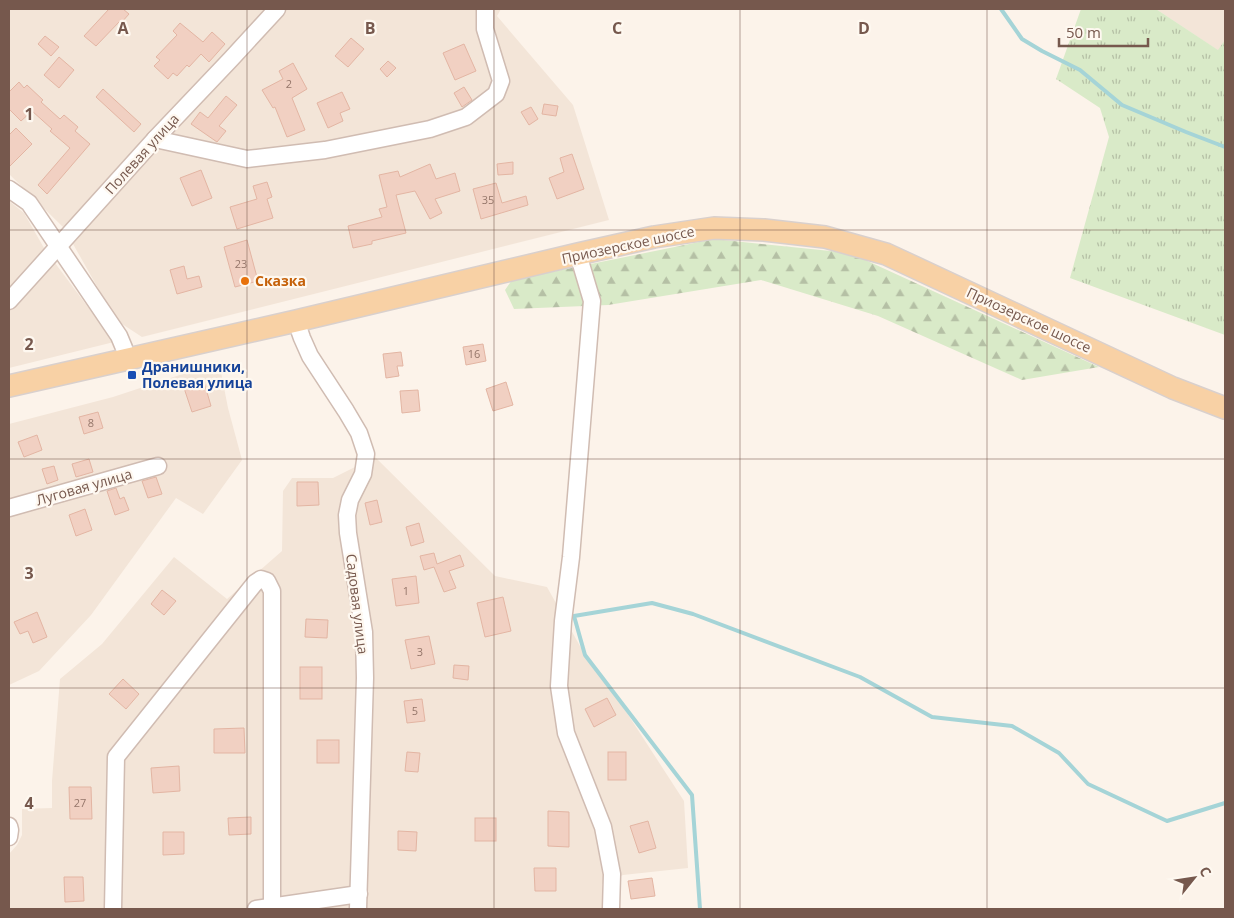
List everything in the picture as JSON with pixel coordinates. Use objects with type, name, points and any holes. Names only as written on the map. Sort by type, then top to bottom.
[{"type":"main road","name":"Приозерское шоссе","points":[[9,386],[296,321],[578,254],[654,237],[714,228],[764,230],[825,237],[886,254],[1173,388],[1225,408]]},
{"type":"street","points":[[155,139],[247,159],[325,150],[430,129],[466,117],[496,94],[501,82],[485,29],[485,9]]},
{"type":"street","name":"Полевая улица","points":[[9,301],[155,139],[231,59],[272,10]]},
{"type":"street","points":[[9,189],[29,203],[59,246],[119,336],[127,359]]},
{"type":"street","points":[[578,254],[592,301],[571,557],[563,621],[559,686],[566,733],[603,827],[612,874],[611,909]]},
{"type":"street","name":"Садовая улица","points":[[296,321],[310,356],[346,411],[359,434],[366,454],[363,474],[350,500],[347,516],[348,534],[364,632],[358,902]]},
{"type":"street","name":"Луговая улица","points":[[9,508],[158,466]]},
{"type":"street","points":[[113,909],[116,758],[255,583],[261,579],[267,581],[272,591],[266,908],[358,902]]},
{"type":"street","points":[[9,826],[9,837]]},
{"type":"shaded area","points":[[9,9],[501,9],[497,16],[573,105],[609,220],[142,337],[116,320],[64,228],[9,174]]},
{"type":"shaded area","points":[[1156,9],[1225,9],[1225,40],[1219,51]]},
{"type":"shaded area","points":[[9,201],[24,213],[44,248],[114,342],[9,368]]},
{"type":"shaded area","points":[[219,362],[228,408],[242,460],[203,514],[176,498],[91,615],[39,671],[9,685],[9,424],[113,397]]},
{"type":"shaded area","points":[[375,457],[495,576],[547,587],[585,655],[625,710],[684,801],[688,868],[623,875],[602,884],[602,909],[9,909],[9,854],[17,845],[22,835],[22,809],[52,808],[52,781],[60,679],[102,644],[174,557],[227,599],[282,551],[283,491],[292,478],[333,478]]},
{"type":"green space","points":[[1081,9],[1156,9],[1218,50],[1225,40],[1225,335],[1070,278],[1109,137],[1100,108],[1056,79]]},
{"type":"green space","points":[[714,239],[850,253],[1099,367],[1022,380],[878,316],[761,280],[608,305],[514,309],[505,290],[512,280]]},
{"type":"building","points":[[109,9],[123,9],[129,14],[96,46],[84,36]]},
{"type":"building","points":[[180,23],[203,42],[212,32],[225,44],[209,62],[201,54],[189,67],[187,65],[177,76],[173,73],[168,79],[154,66],[160,60],[156,57],[177,35],[173,31]]},
{"type":"building","points":[[45,36],[59,47],[51,56],[38,44]]},
{"type":"building","points":[[351,38],[364,49],[348,67],[335,56]]},
{"type":"building","points":[[464,44],[476,71],[455,80],[443,53]]},
{"type":"building","points":[[59,57],[74,70],[59,88],[44,75]]},
{"type":"building","points":[[388,61],[396,68],[387,77],[380,69]]},
{"type":"building","points":[[293,63],[307,89],[292,98],[305,130],[287,137],[275,107],[273,108],[262,90],[283,79],[279,71]]},
{"type":"building","points":[[19,82],[24,88],[27,85],[43,100],[41,102],[60,119],[64,115],[78,127],[75,131],[90,144],[47,194],[38,185],[70,148],[50,131],[52,129],[32,111],[21,121],[9,109],[9,92]]},
{"type":"building","points":[[464,87],[472,100],[462,107],[454,93]]},
{"type":"building","points":[[103,89],[141,124],[134,132],[96,97]]},
{"type":"building","points":[[342,92],[350,109],[340,113],[343,121],[328,128],[317,103]]},
{"type":"building","points":[[226,96],[237,105],[219,126],[226,131],[217,142],[191,124],[200,112],[208,118]]},
{"type":"building","points":[[544,104],[558,106],[556,116],[542,114]]},
{"type":"building","points":[[531,107],[538,119],[529,125],[521,112]]},
{"type":"building","points":[[16,128],[32,144],[9,167],[9,135]]},
{"type":"building","points":[[572,154],[584,189],[557,199],[549,178],[564,172],[560,158]]},
{"type":"building","points":[[513,162],[513,174],[498,175],[497,164]]},
{"type":"building","points":[[430,164],[436,179],[455,173],[460,191],[435,199],[442,213],[430,219],[415,191],[396,195],[406,233],[372,241],[372,244],[353,248],[348,226],[382,217],[379,209],[387,207],[379,175],[398,171],[400,177]]},
{"type":"building","points":[[201,170],[212,198],[192,206],[180,178]]},
{"type":"building","points":[[267,182],[272,197],[267,199],[273,218],[237,229],[230,207],[257,199],[253,186]]},
{"type":"building","points":[[496,183],[502,203],[526,196],[528,205],[481,219],[473,189]]},
{"type":"building","points":[[247,240],[258,281],[235,287],[224,247]]},
{"type":"building","points":[[184,266],[187,279],[199,276],[202,287],[177,294],[170,270]]},
{"type":"building","points":[[483,344],[486,361],[466,365],[463,347]]},
{"type":"building","points":[[401,352],[403,366],[397,366],[399,376],[386,378],[383,354]]},
{"type":"building","points":[[204,382],[211,406],[192,412],[184,388]]},
{"type":"building","points":[[506,382],[513,405],[493,411],[486,389]]},
{"type":"building","points":[[418,390],[420,411],[402,413],[400,391]]},
{"type":"building","points":[[98,412],[103,428],[84,434],[79,417]]},
{"type":"building","points":[[37,435],[42,450],[24,457],[18,442]]},
{"type":"building","points":[[89,459],[93,472],[76,477],[72,464]]},
{"type":"building","points":[[54,466],[58,480],[47,484],[42,469]]},
{"type":"building","points":[[156,477],[162,494],[148,498],[142,481]]},
{"type":"building","points":[[297,482],[318,482],[319,505],[297,506]]},
{"type":"building","points":[[116,488],[120,499],[124,497],[129,510],[115,515],[107,491]]},
{"type":"building","points":[[377,500],[382,522],[370,525],[365,503]]},
{"type":"building","points":[[85,509],[92,530],[76,536],[69,515]]},
{"type":"building","points":[[419,523],[424,542],[411,546],[406,527]]},
{"type":"building","points":[[434,553],[437,564],[460,555],[464,566],[449,571],[456,588],[444,592],[434,567],[424,570],[420,556]]},
{"type":"building","points":[[416,576],[419,603],[396,606],[392,579]]},
{"type":"building","points":[[162,590],[176,601],[164,615],[151,604]]},
{"type":"building","points":[[503,597],[511,631],[485,637],[477,603]]},
{"type":"building","points":[[37,612],[47,637],[33,643],[28,631],[20,634],[14,622]]},
{"type":"building","points":[[306,619],[328,620],[327,638],[305,637]]},
{"type":"building","points":[[429,636],[435,664],[411,669],[405,640]]},
{"type":"building","points":[[454,665],[469,666],[468,680],[453,678]]},
{"type":"building","points":[[300,667],[322,667],[322,699],[300,699]]},
{"type":"building","points":[[123,679],[139,694],[126,709],[109,694]]},
{"type":"building","points":[[607,698],[616,715],[594,727],[585,709]]},
{"type":"building","points":[[422,699],[425,721],[407,723],[404,701]]},
{"type":"building","points":[[244,728],[245,753],[214,753],[214,729]]},
{"type":"building","points":[[317,740],[339,740],[339,763],[317,763]]},
{"type":"building","points":[[407,752],[420,753],[418,772],[405,771]]},
{"type":"building","points":[[608,752],[626,752],[626,780],[608,780]]},
{"type":"building","points":[[179,766],[180,791],[153,793],[151,768]]},
{"type":"building","points":[[69,787],[91,787],[92,819],[70,819]]},
{"type":"building","points":[[548,811],[569,812],[569,847],[548,846]]},
{"type":"building","points":[[251,817],[251,834],[229,835],[228,818]]},
{"type":"building","points":[[475,818],[496,818],[496,841],[475,841]]},
{"type":"building","points":[[648,821],[656,848],[639,853],[630,826]]},
{"type":"building","points":[[398,831],[417,832],[416,851],[398,850]]},
{"type":"building","points":[[163,832],[184,832],[184,854],[163,855]]},
{"type":"building","points":[[534,868],[556,868],[556,891],[535,891]]},
{"type":"building","points":[[64,877],[83,877],[84,901],[65,902]]},
{"type":"building","points":[[652,878],[655,896],[631,899],[628,881]]},
{"type":"waterway","points":[[1001,9],[1022,39],[1080,70],[1122,105],[1225,147]]},
{"type":"waterway","points":[[700,909],[692,795],[585,655],[574,616],[652,603],[693,614],[860,677],[932,717],[1012,726],[1059,753],[1088,784],[1167,821],[1225,803]]},
{"type":"place","name":"Сказка","points":[[245,281]]},
{"type":"place","name":"Дранишники, Полевая улица","points":[[132,375]]}]
